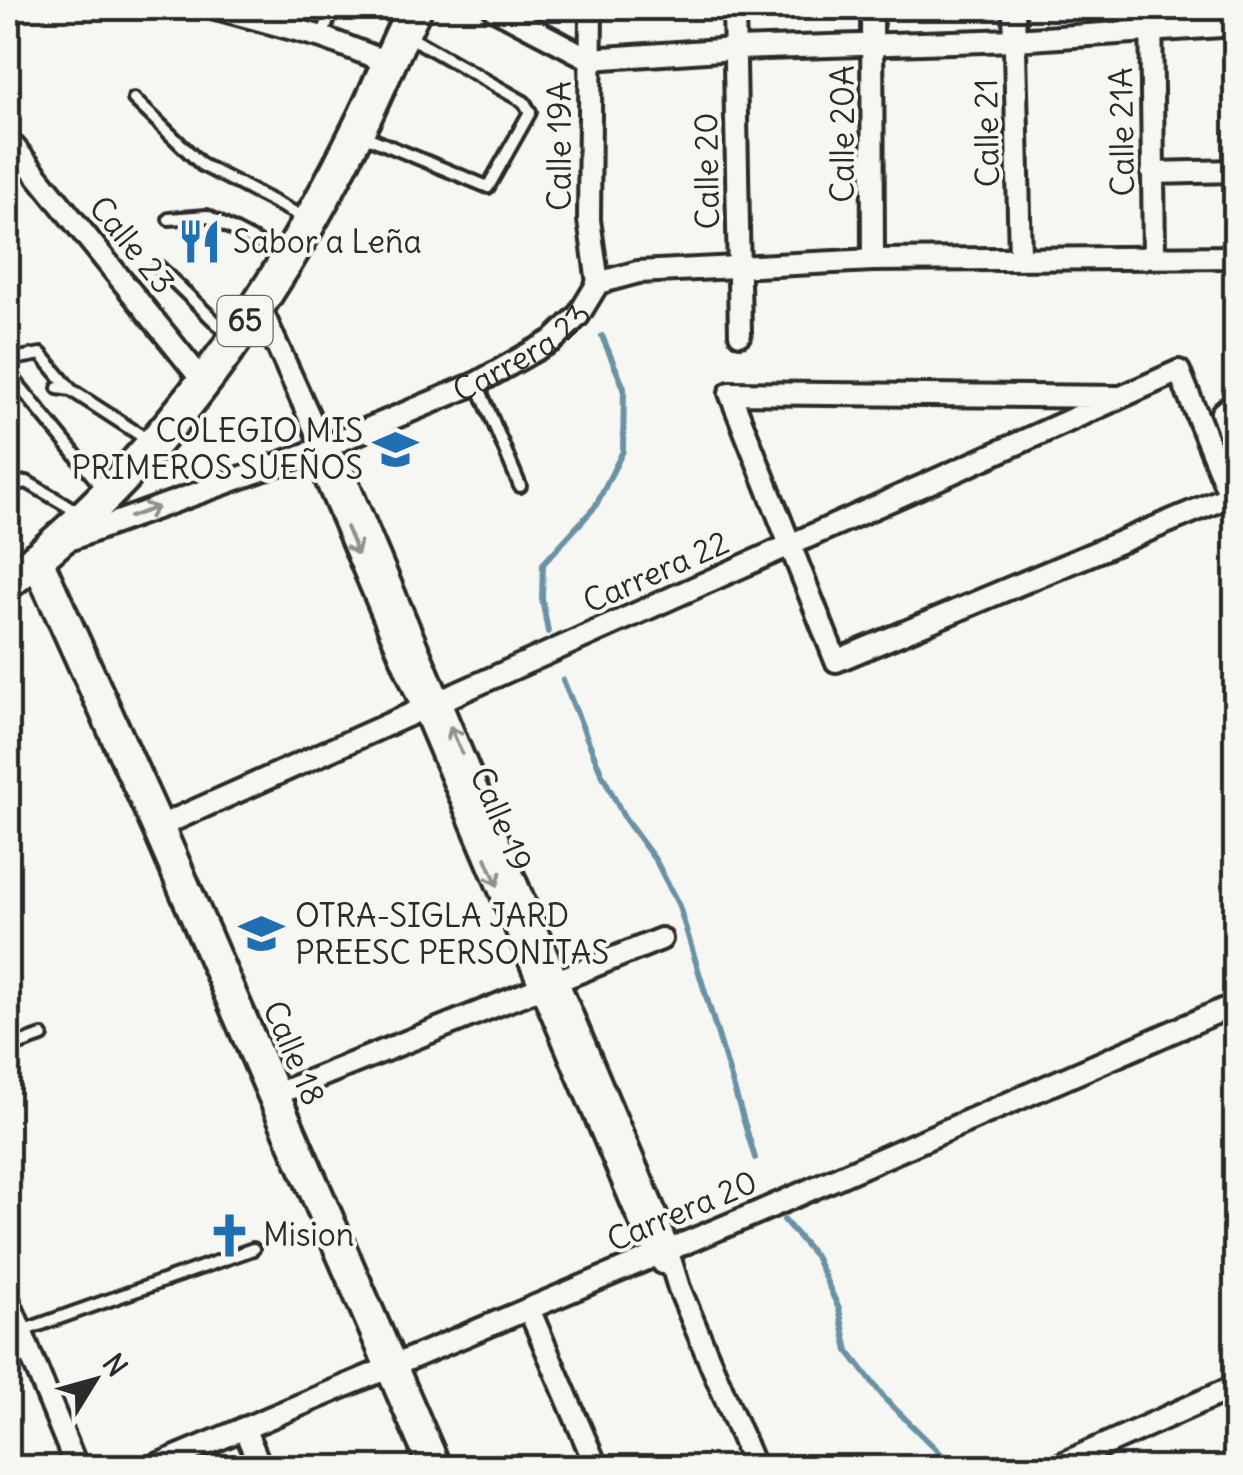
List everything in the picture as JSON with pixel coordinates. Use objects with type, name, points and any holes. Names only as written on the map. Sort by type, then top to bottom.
[{"type":"main road","name":"65","points":[[24,564],[94,504],[151,442],[232,339],[310,220],[357,133],[402,34]]},
{"type":"street","points":[[216,8],[322,37],[402,34]]},
{"type":"street","points":[[492,8],[590,59],[735,49],[1015,40],[1236,25]]},
{"type":"street","name":"Calle 19A","points":[[590,8],[590,220],[598,283]]},
{"type":"street","name":"Calle 20","points":[[734,8],[740,334]]},
{"type":"street","name":"Calle 20A","points":[[872,8],[874,260]]},
{"type":"street","name":"Calle 21","points":[[1014,8],[1020,257]]},
{"type":"street","name":"Calle 21A","points":[[1152,8],[1154,256]]},
{"type":"street","name":"Calle 23","points":[[15,148],[202,380]]},
{"type":"street","points":[[1152,173],[1236,171]]},
{"type":"street","name":"Carrera 23","points":[[24,564],[477,383],[552,340],[578,316],[598,283],[638,272],[874,260],[1236,256]]},
{"type":"street","name":"Calle 19","points":[[258,302],[322,444],[327,482],[431,705],[755,1468]]},
{"type":"street","name":"Carrera 22","points":[[158,827],[790,544],[1120,398],[1178,371],[1230,496],[836,660],[790,544]]},
{"type":"street","points":[[790,544],[730,393],[1120,398]]},
{"type":"street","points":[[1232,402],[1222,412],[1236,450]]},
{"type":"street","name":"Calle 18","points":[[24,564],[158,827],[435,1468]]},
{"type":"street","points":[[274,1094],[661,939]]},
{"type":"street","name":"Carrera 20","points":[[150,1468],[529,1309],[666,1259],[1236,1004]]},
{"type":"street","points":[[8,1299],[78,1468]]},
{"type":"street","points":[[529,1309],[597,1468]]},
{"type":"street","points":[[1053,1468],[1236,1386]]},
{"type":"street","points":[[244,1428],[260,1468]]},
{"type":"lane","points":[[322,37],[333,8]]},
{"type":"lane","points":[[357,133],[482,188],[492,182],[530,112],[524,102],[402,34]]},
{"type":"lane","points":[[134,99],[202,165],[310,220]]},
{"type":"lane","points":[[169,219],[207,216],[287,258]]},
{"type":"lane","points":[[159,267],[232,339]]},
{"type":"lane","points":[[8,360],[41,354],[71,390],[151,442]]},
{"type":"lane","points":[[8,372],[30,396],[94,504]]},
{"type":"lane","points":[[477,383],[520,486]]},
{"type":"lane","points":[[58,388],[71,390]]},
{"type":"lane","points":[[8,485],[26,482],[94,504]]},
{"type":"lane","points":[[8,1048],[42,1036]]},
{"type":"lane","points":[[22,1330],[253,1249]]},
{"type":"waterway","points":[[548,632],[542,598],[543,564],[595,507],[623,451],[624,388],[602,336]]},
{"type":"waterway","points":[[563,680],[625,819],[656,861],[679,906],[755,1158]]},
{"type":"waterway","points":[[784,1220],[815,1256],[839,1309],[848,1351],[886,1400],[955,1468]]},
{"type":"place","name":"Sabor a Leña","points":[[200,242]]},
{"type":"place","name":"COLEGIO MIS PRIMEROS SUEÑOS","points":[[396,449]]},
{"type":"place","name":"OTRA-SIGLA JARD PREESC PERSONITAS","points":[[262,934]]},
{"type":"place","name":"Mision","points":[[230,1235]]}]
